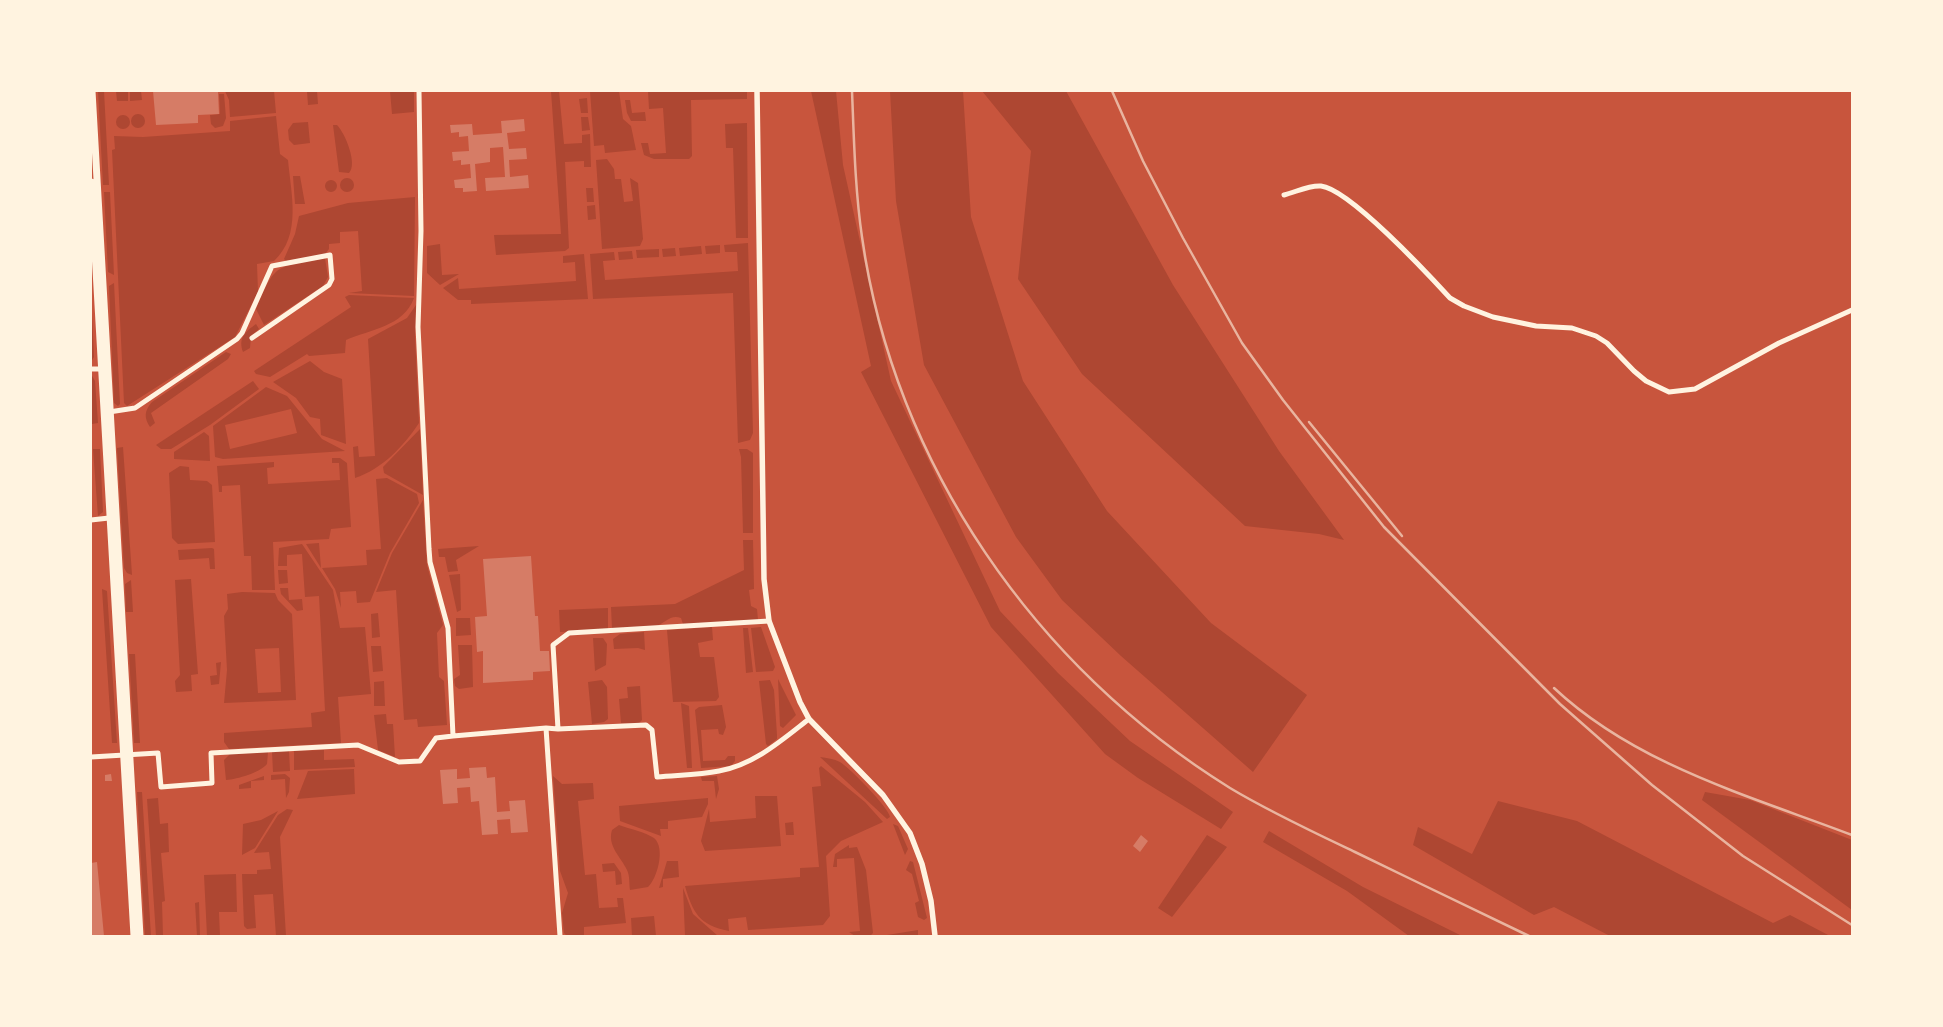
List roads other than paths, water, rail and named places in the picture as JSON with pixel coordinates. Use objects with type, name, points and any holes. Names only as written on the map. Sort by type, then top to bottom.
[{"type":"main road","points":[[92,91],[109,518],[140,936]]},
{"type":"main road","points":[[91,182],[104,369],[109,412],[134,936]]},
{"type":"street","points":[[419,91],[421,231],[418,327],[429,549],[448,628],[453,736]]},
{"type":"street","points":[[757,91],[764,579],[769,621],[800,702],[809,719],[882,795],[910,833],[922,864],[931,901],[935,936]]},
{"type":"street","points":[[1284,195],[1314,186],[1328,188],[1376,224],[1450,298],[1464,306],[1493,317],[1518,323],[1584,331],[1607,344],[1646,381],[1669,392],[1695,389],[1779,343],[1852,310]]},
{"type":"street","points":[[109,412],[135,408],[237,340],[242,333],[272,266],[330,255],[332,279],[329,285],[252,338]]},
{"type":"street","points":[[91,369],[104,369]]},
{"type":"street","points":[[91,520],[109,518]]},
{"type":"street","points":[[558,729],[553,645],[569,633],[769,621]]},
{"type":"street","points":[[91,757],[158,754],[161,787],[212,783],[211,753],[358,746],[399,762],[420,761],[436,738],[546,728],[650,727],[657,777],[720,771],[740,765],[764,753],[809,719]]},
{"type":"street","points":[[546,728],[560,936]]},
{"type":"railway","points":[[852,91],[856,183],[862,237],[879,321],[906,402],[941,479],[985,553],[1037,621],[1095,683],[1160,739],[1230,788],[1292,822],[1529,936]]},
{"type":"railway","points":[[1112,91],[1143,161],[1183,238],[1242,343],[1283,400],[1384,527],[1560,704],[1652,785],[1743,856],[1852,925]]},
{"type":"railway","points":[[1309,422],[1402,536]]},
{"type":"railway","points":[[1554,688],[1586,715],[1621,738],[1657,758],[1735,792],[1852,835]]}]
